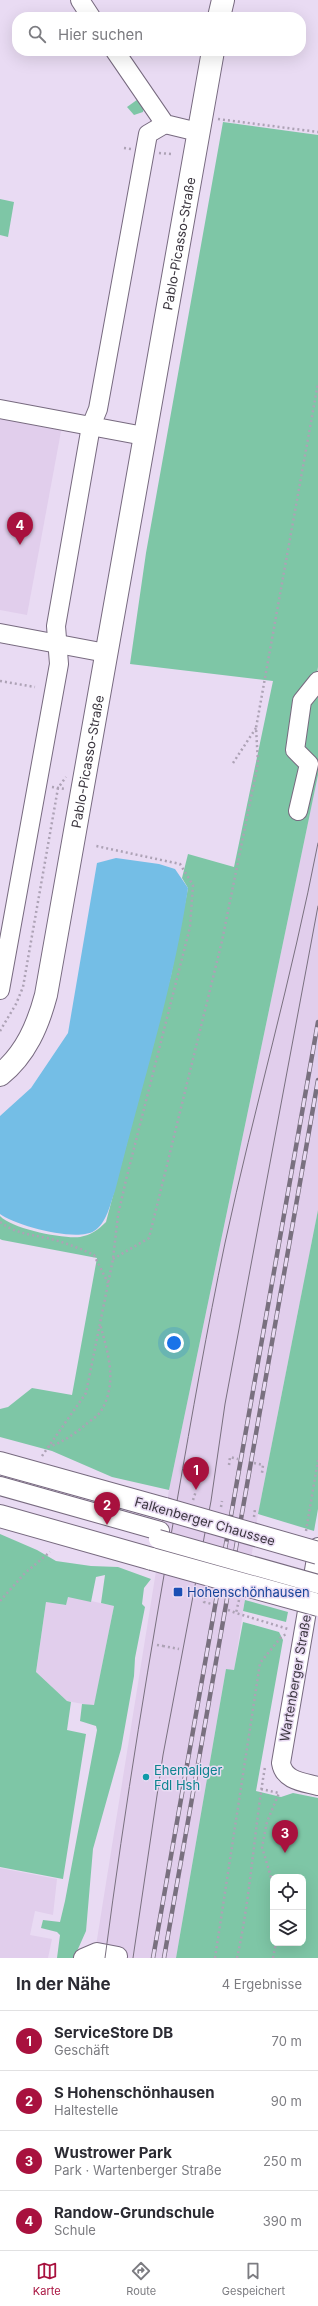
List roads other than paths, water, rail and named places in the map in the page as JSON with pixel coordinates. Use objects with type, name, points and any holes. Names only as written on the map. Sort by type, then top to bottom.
[{"type":"main road","points":[[220,12],[223,0]]},
{"type":"main road","name":"Pablo-Picasso-Straße","points":[[0,1075],[18,1058],[30,1038],[40,1016],[46,994],[212,56]]},
{"type":"main road","name":"Falkenberger Chaussee","points":[[0,1463],[318,1553]]},
{"type":"main road","points":[[0,1516],[157,1543],[318,1605]]},
{"type":"street","points":[[80,0],[88,12]]},
{"type":"street","points":[[118,56],[165,124],[198,132]]},
{"type":"street","points":[[0,990],[59,664],[56,626],[91,426],[98,409],[148,134],[165,124]]},
{"type":"street","points":[[0,409],[144,436]]},
{"type":"street","points":[[0,633],[106,653]]},
{"type":"street","points":[[298,811],[309,764],[295,750],[302,701],[318,681]]},
{"type":"street","points":[[0,1486],[157,1543],[318,1575]]},
{"type":"street","points":[[0,1495],[157,1543],[318,1584]]},
{"type":"street","name":"Wartenberger Straße","points":[[318,1547],[281,1763],[282,1771],[288,1778],[318,1786]]},
{"type":"street","points":[[83,1958],[97,1952],[118,1956]]},
{"type":"water","points":[[116,858],[159,864],[175,869],[188,888],[182,926],[165,1003],[110,1207],[102,1223],[94,1231],[86,1234],[61,1234],[32,1228],[8,1219],[0,1214],[0,1116],[31,1088],[68,1033],[97,863]]},
{"type":"tram line","points":[[105,1958],[129,1786],[188,1436],[212,1308],[236,1193],[297,943],[318,843]]},
{"type":"tram line","points":[[133,1958],[163,1755],[211,1501],[225,1404],[318,906]]},
{"type":"railway","points":[[153,1958],[318,1022]]},
{"type":"railway","points":[[164,1958],[318,1080]]},
{"type":"place","name":"Randow-Grundschule","points":[[20,545]]},
{"type":"place","name":"ServiceStore DB","points":[[196,1490]]},
{"type":"place","name":"S Hohenschönhausen","points":[[107,1525]]},
{"type":"place","name":"Hohenschönhausen","points":[[178,1592]]},
{"type":"place","name":"Ehemaliger Fdl Hsh","points":[[146,1777]]},
{"type":"place","name":"Wustrower Park","points":[[285,1853]]}]
